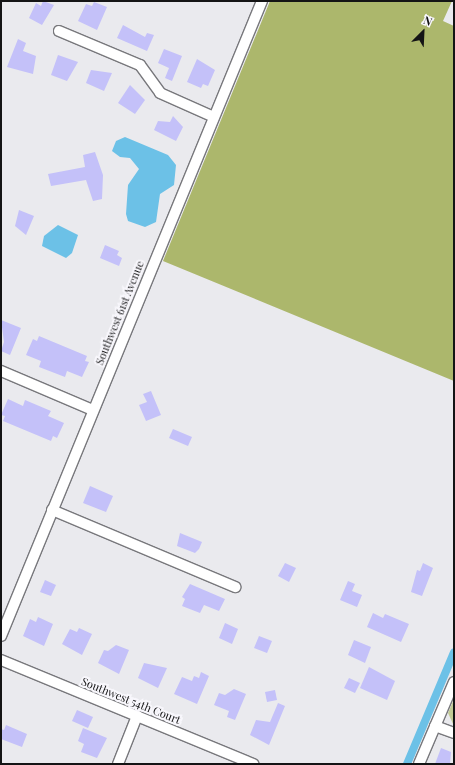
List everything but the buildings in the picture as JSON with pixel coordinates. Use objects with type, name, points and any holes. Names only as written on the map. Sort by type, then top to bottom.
[{"type":"street","name":"Southwest 61st Avenue","points":[[1,636],[262,1]]},
{"type":"street","points":[[59,31],[140,66],[160,93],[214,117]]},
{"type":"street","points":[[1,371],[93,410]]},
{"type":"street","points":[[52,510],[234,587]]},
{"type":"street","name":"Southwest 54th Court","points":[[1,660],[252,764]]},
{"type":"street","points":[[419,764],[454,682]]},
{"type":"street","points":[[118,764],[137,716]]},
{"type":"street","points":[[435,726],[454,733]]},
{"type":"green space","points":[[270,1],[452,1],[443,21],[454,26],[454,381],[163,261]]},
{"type":"green space","points":[[454,699],[454,726],[448,713]]},
{"type":"water","points":[[125,137],[168,155],[176,165],[174,185],[160,194],[156,222],[145,227],[128,221],[126,214],[128,185],[139,169],[130,158],[120,157],[112,151],[116,141]]},
{"type":"water","points":[[58,225],[78,235],[72,253],[66,258],[42,246],[44,236]]},
{"type":"waterway","points":[[407,764],[454,652]]}]
